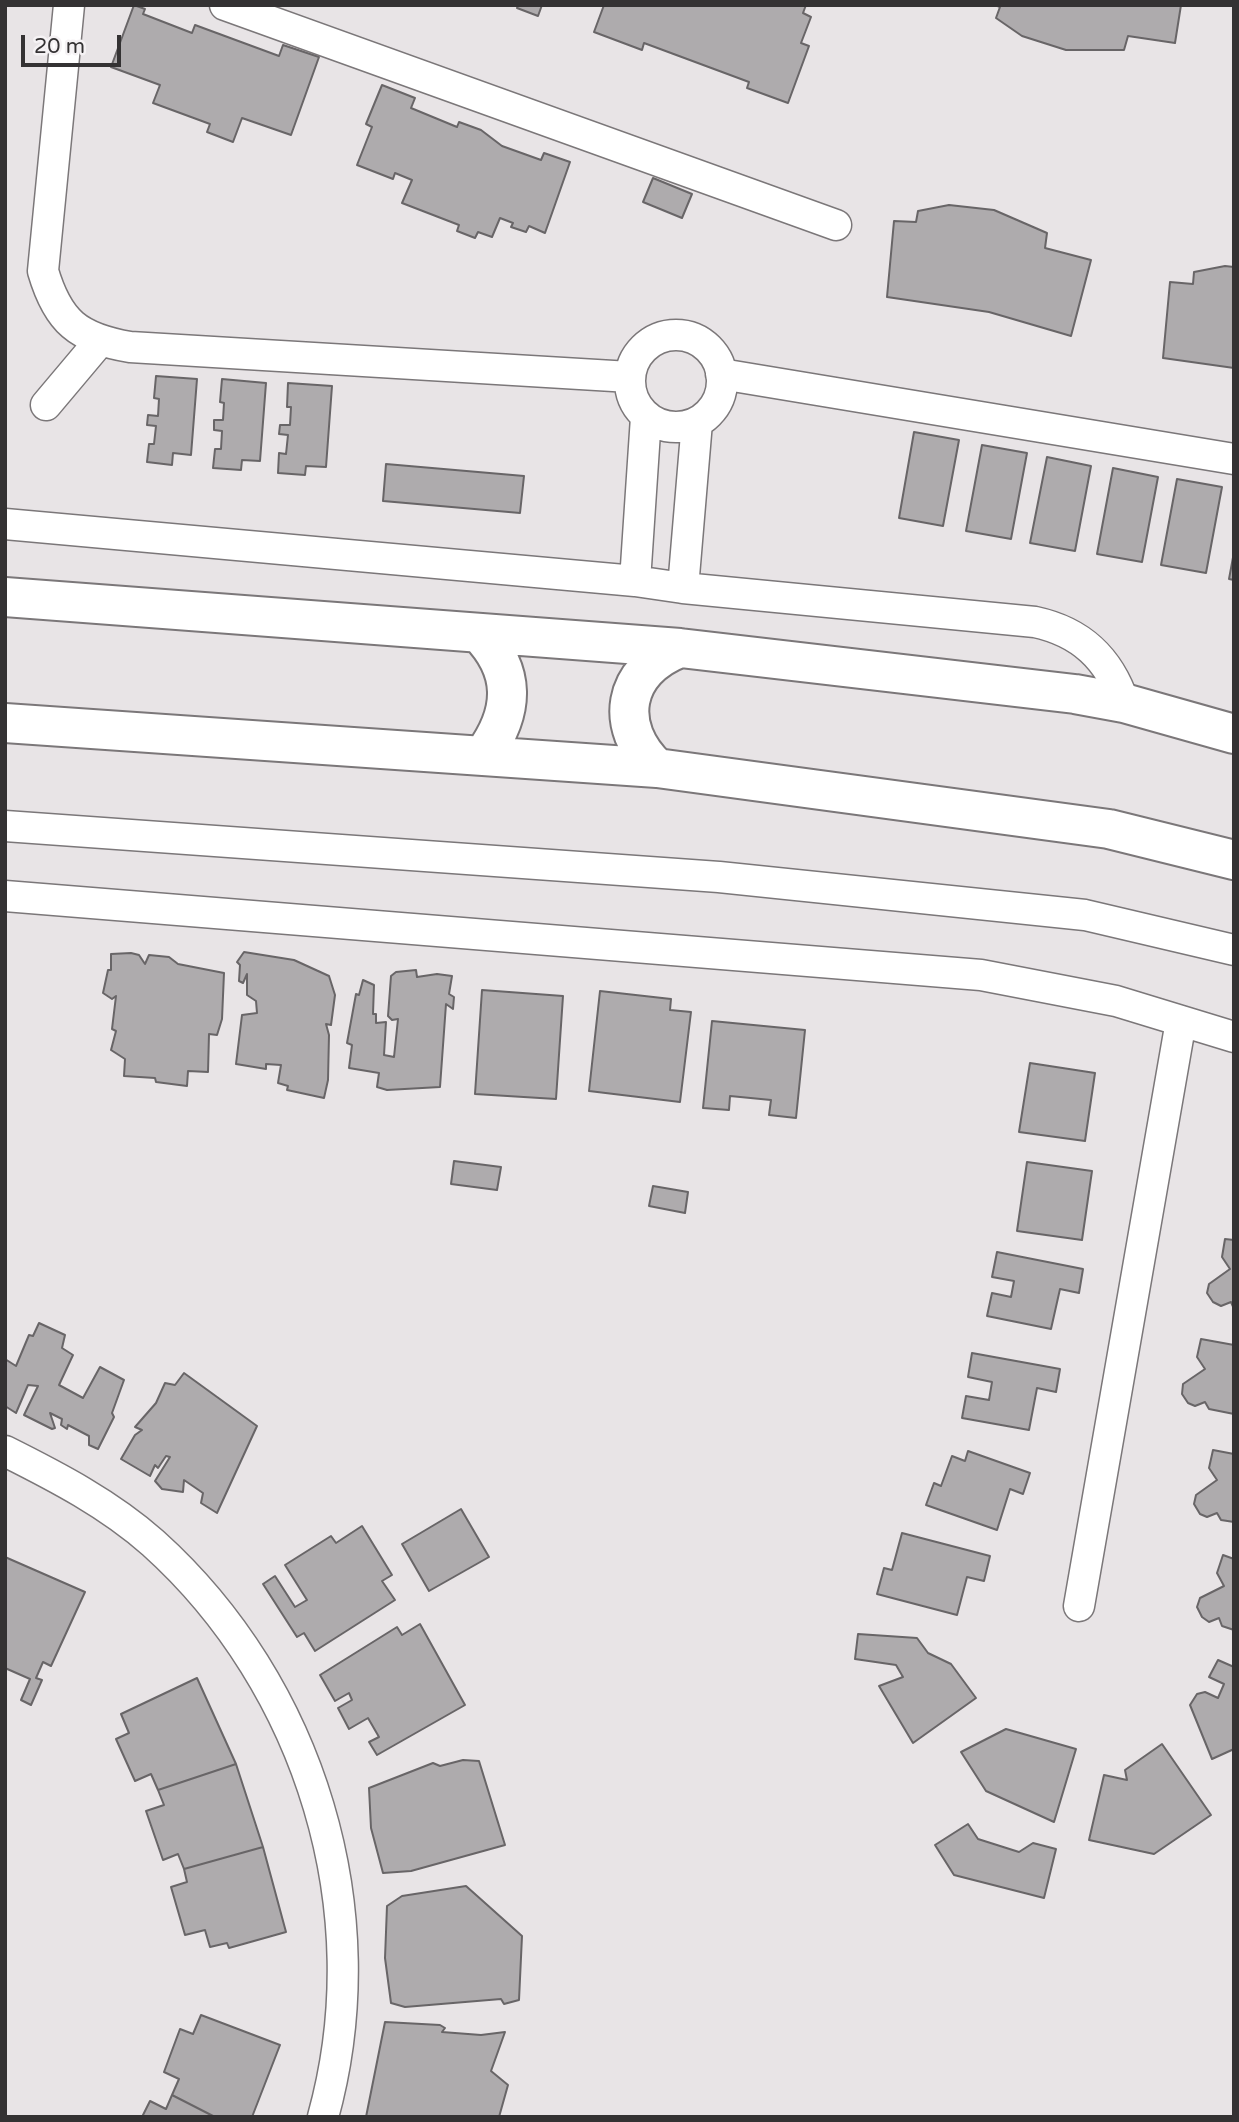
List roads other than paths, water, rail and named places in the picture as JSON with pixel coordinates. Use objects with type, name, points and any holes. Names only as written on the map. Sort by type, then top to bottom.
[{"type":"street","points":[[69,5],[43,271],[52,301],[71,326],[99,341],[130,346],[630,377]]},
{"type":"street","points":[[225,5],[836,225]]},
{"type":"street","points":[[667,336],[696,340],[717,360],[721,374],[717,402],[697,422],[680,428],[662,426],[646,417],[631,392],[630,377],[642,350],[653,341],[667,336]]},
{"type":"street","points":[[46,405],[99,341]]},
{"type":"street","points":[[721,374],[1234,459]]},
{"type":"street","points":[[635,581],[646,417]]},
{"type":"street","points":[[683,588],[697,422]]},
{"type":"street","points":[[5,524],[635,581],[683,588],[929,610],[1055,626],[1092,648],[1117,682],[1124,703]]},
{"type":"street","points":[[5,597],[680,648],[1124,703],[1234,734]]},
{"type":"street","points":[[479,632],[499,660],[508,693],[502,726],[484,754]]},
{"type":"street","points":[[657,768],[635,743],[629,709],[632,692],[650,664],[680,648]]},
{"type":"street","points":[[5,723],[657,768],[1109,829],[1234,860]]},
{"type":"street","points":[[5,826],[719,877],[1086,915],[1234,950]]},
{"type":"street","points":[[5,896],[981,975],[1116,1001],[1234,1037]]},
{"type":"street","points":[[1079,1606],[1181,1021]]},
{"type":"street","points":[[5,1451],[74,1485],[153,1543],[220,1614],[274,1695],[314,1784],[337,1878],[345,1976],[335,2073],[323,2117]]}]
